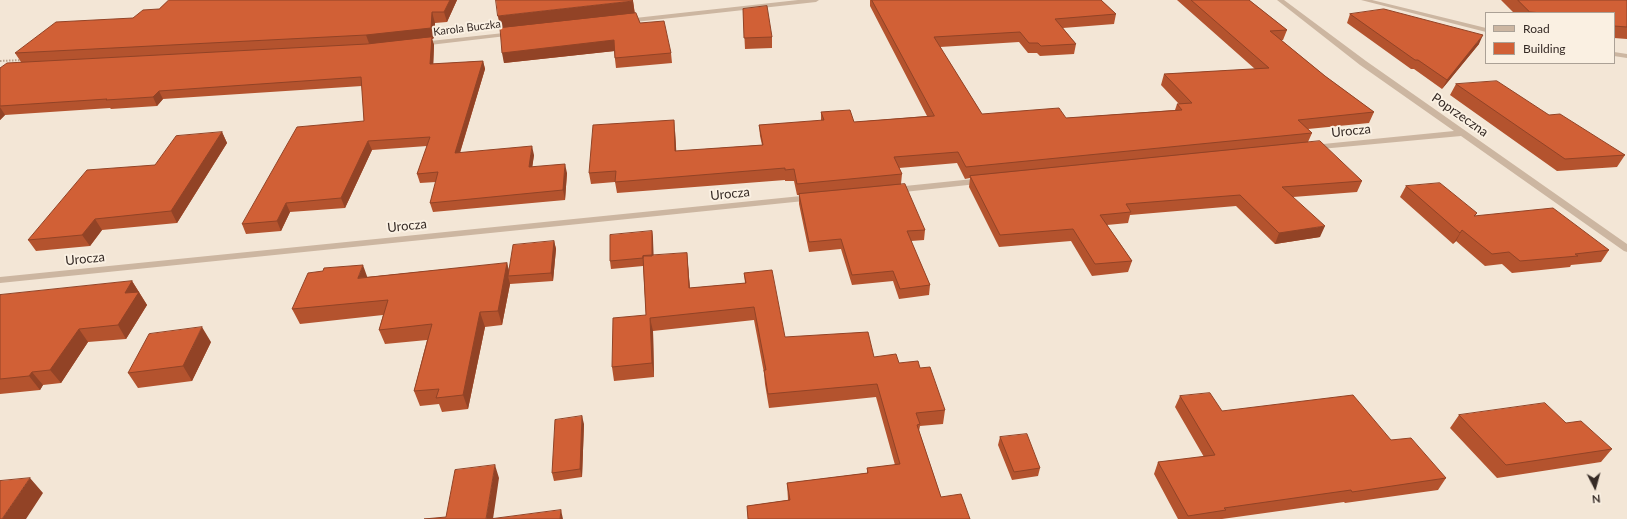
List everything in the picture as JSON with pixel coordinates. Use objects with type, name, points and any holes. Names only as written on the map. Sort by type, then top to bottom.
[{"type":"street","points":[[616,22],[816,0]]},
{"type":"street","name":"Poprzeczna","points":[[1280,0],[1363,63],[1627,250]]},
{"type":"street","points":[[1364,0],[1485,30]]},
{"type":"street","name":"Karola Buczka","points":[[416,45],[522,33]]},
{"type":"street","points":[[1615,54],[1627,56]]},
{"type":"street","name":"Urocza","points":[[1300,149],[1462,133]]},
{"type":"street","points":[[888,191],[991,180]]},
{"type":"street","name":"Urocza","points":[[0,280],[824,197]]},
{"type":"path","points":[[0,61],[27,60]]},
{"type":"building","points":[[169,0],[450,0],[444,12],[432,12],[431,28],[366,35],[15,53],[56,22],[133,18],[143,10],[159,9]]},
{"type":"building","points":[[496,0],[632,0],[633,1],[498,16]]},
{"type":"building","points":[[872,0],[1101,0],[1116,14],[1055,19],[1076,44],[1041,46],[1038,43],[1029,43],[1020,32],[934,37],[982,114],[1059,108],[1066,118],[1182,110],[1177,104],[1192,103],[1164,74],[1269,68],[1191,0],[1249,0],[1287,30],[1270,31],[1325,76],[1374,112],[1298,120],[1312,133],[966,167],[958,152],[894,157],[902,174],[797,184],[794,169],[785,170],[785,168],[615,182],[616,171],[589,173],[593,125],[674,120],[675,151],[763,145],[759,125],[824,120],[821,112],[850,110],[854,122],[934,116]]},
{"type":"building","points":[[1518,0],[1627,0],[1627,27],[1615,26],[1615,12],[1530,12]]},
{"type":"building","points":[[767,6],[772,37],[744,38],[743,9]]},
{"type":"building","points":[[1384,9],[1483,35],[1447,80],[1418,60],[1415,60],[1350,14]]},
{"type":"building","points":[[636,13],[640,23],[664,21],[671,53],[615,58],[614,40],[502,53],[500,28]]},
{"type":"building","points":[[432,37],[430,64],[483,61],[455,153],[532,146],[529,167],[565,164],[563,190],[430,203],[438,172],[417,174],[430,137],[368,141],[341,198],[286,203],[277,221],[242,224],[297,127],[364,121],[361,77],[159,91],[153,97],[0,106],[0,68],[7,63],[367,44]]},
{"type":"building","points":[[1497,81],[1549,115],[1560,114],[1625,155],[1565,159],[1456,84]]},
{"type":"building","points":[[222,132],[171,211],[95,219],[82,235],[28,240],[87,170],[155,165],[176,136]]},
{"type":"building","points":[[1320,141],[1362,181],[1282,187],[1325,226],[1279,233],[1240,195],[1126,204],[1131,212],[1100,215],[1132,261],[1095,264],[1073,229],[1000,235],[970,176]]},
{"type":"building","points":[[1440,183],[1477,213],[1474,216],[1553,208],[1609,250],[1575,254],[1578,256],[1520,261],[1509,252],[1492,254],[1462,230],[1460,233],[1406,186]]},
{"type":"building","points":[[905,184],[925,230],[907,231],[930,285],[900,289],[893,271],[852,275],[841,239],[809,242],[799,194]]},
{"type":"building","points":[[652,231],[652,256],[610,261],[610,235]]},
{"type":"building","points":[[554,241],[551,273],[508,276],[513,245]]},
{"type":"building","points":[[687,253],[689,288],[746,283],[744,273],[772,270],[785,337],[868,332],[874,357],[896,354],[899,363],[918,361],[920,368],[930,367],[945,410],[916,413],[920,424],[917,425],[941,497],[961,494],[970,519],[748,519],[747,506],[790,500],[787,483],[868,473],[867,468],[900,464],[877,384],[768,394],[764,370],[766,370],[754,307],[650,318],[652,363],[612,367],[613,318],[646,315],[643,256]]},
{"type":"building","points":[[507,263],[498,311],[480,312],[463,395],[436,398],[439,389],[414,391],[432,324],[379,330],[388,300],[292,309],[308,273],[323,271],[324,268],[363,265],[358,278]]},
{"type":"building","points":[[132,281],[125,293],[139,292],[118,325],[79,329],[50,370],[32,372],[29,376],[0,379],[0,295]]},
{"type":"building","points":[[202,327],[183,366],[128,373],[149,334]]},
{"type":"building","points":[[1210,393],[1222,411],[1353,395],[1391,440],[1411,438],[1446,478],[1352,492],[1351,490],[1224,508],[1226,510],[1188,516],[1158,462],[1215,455],[1180,396]]},
{"type":"building","points":[[1545,403],[1566,423],[1581,421],[1612,449],[1506,465],[1459,415]]},
{"type":"building","points":[[582,416],[580,469],[552,473],[555,420]]},
{"type":"building","points":[[1027,434],[1040,468],[1014,472],[1000,437]]},
{"type":"building","points":[[495,465],[486,519],[424,519],[446,517],[455,470]]},
{"type":"building","points":[[30,478],[2,519],[0,519],[0,481]]},
{"type":"building","points":[[561,510],[560,519],[490,519]]}]
